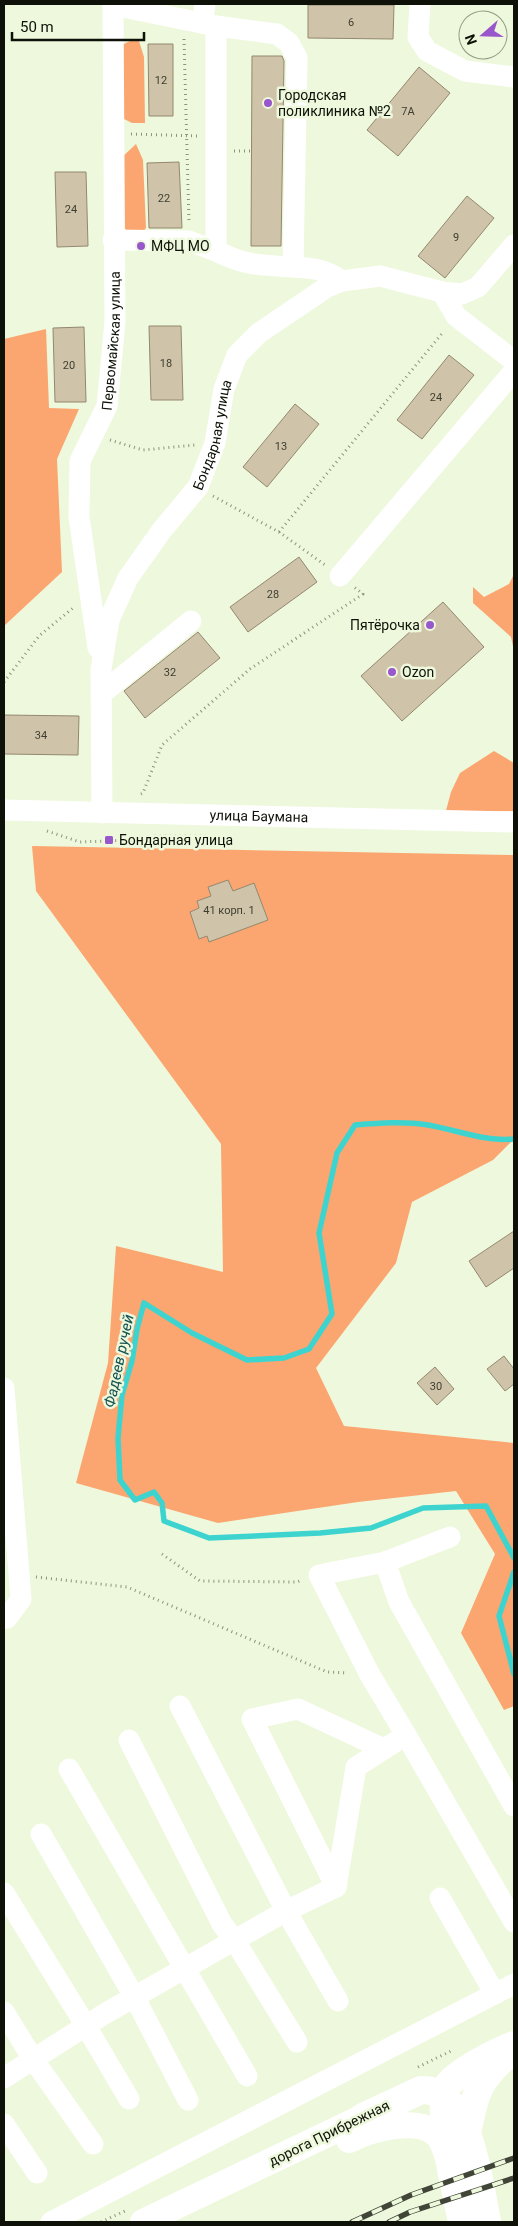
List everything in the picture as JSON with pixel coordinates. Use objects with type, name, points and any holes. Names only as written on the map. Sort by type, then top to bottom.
[{"type":"highway","points":[[462,2222],[459,2167],[445,2098],[447,2086],[453,2080],[508,2049]]},
{"type":"highway","points":[[487,2222],[459,2167],[468,2133],[473,2102],[482,2080],[508,2049]]},
{"type":"highway","points":[[363,2117],[421,2090],[432,2090],[445,2098],[468,2133]]},
{"type":"main road","name":"дорога Прибрежная","points":[[143,2222],[508,2049]]},
{"type":"main road","points":[[171,2222],[369,2130],[394,2126],[412,2126],[429,2129],[437,2134],[459,2167]]},
{"type":"street","points":[[114,4],[202,18],[277,34],[288,43],[297,58],[293,267]]},
{"type":"street","name":"Первомайская улица","points":[[101,669],[79,517],[80,461],[107,406],[115,322],[113,240],[115,134],[114,4]]},
{"type":"street","points":[[420,4],[418,37],[427,51],[465,71],[514,77]]},
{"type":"street","points":[[202,18],[216,136],[216,251]]},
{"type":"street","points":[[113,240],[189,241],[238,262],[316,269],[330,272],[342,281]]},
{"type":"street","name":"Бондарная улица","points":[[102,813],[101,669],[109,620],[128,578],[162,530],[198,487],[215,443],[224,389],[236,355],[259,332],[327,287],[342,281],[380,276],[442,292],[462,294],[478,287],[514,245]]},
{"type":"street","points":[[442,292],[456,316],[514,362]]},
{"type":"street","points":[[340,576],[514,371]]},
{"type":"street","points":[[101,694],[190,621]]},
{"type":"street","name":"улица Баумана","points":[[4,810],[514,822]]},
{"type":"street","points":[[4,1388],[19,1575],[7,1618],[4,1618]]},
{"type":"street","points":[[450,1538],[385,1562],[319,1575],[370,1675],[514,1922]]},
{"type":"street","points":[[385,1562],[400,1602],[514,1806]]},
{"type":"street","points":[[180,1706],[286,1911],[338,2001]]},
{"type":"street","points":[[336,1887],[252,1719],[298,1709],[384,1749]]},
{"type":"street","points":[[336,1887],[356,1767],[406,1734]]},
{"type":"street","points":[[129,1740],[222,1924],[236,1941],[297,2042]]},
{"type":"street","points":[[69,1769],[247,2076]]},
{"type":"street","points":[[41,1834],[134,1998],[188,2100]]},
{"type":"street","points":[[4,2078],[134,1998],[286,1911],[336,1887]]},
{"type":"street","points":[[4,1893],[86,2026],[128,2099]]},
{"type":"street","points":[[440,1898],[495,1994]]},
{"type":"street","points":[[51,2222],[514,1984]]},
{"type":"street","points":[[4,2012],[93,2144]]},
{"type":"street","points":[[4,2124],[37,2173]]},
{"type":"path","points":[[189,241],[186,136],[202,18]]},
{"type":"path","points":[[115,134],[216,136]]},
{"type":"path","points":[[280,532],[456,316]]},
{"type":"path","points":[[95,429],[110,440],[143,450],[215,443]]},
{"type":"path","points":[[135,795],[143,793],[162,745],[250,669],[363,594],[280,532],[198,487]]},
{"type":"path","points":[[4,682],[39,636],[90,594]]},
{"type":"path","points":[[162,1554],[200,1581],[297,1582],[319,1575]]},
{"type":"path","points":[[19,1575],[127,1587],[327,1672],[370,1675]]},
{"type":"shaded area","points":[[130,41],[139,41],[144,57],[145,123],[132,123],[122,118],[122,45]]},
{"type":"shaded area","points":[[136,144],[143,160],[146,228],[141,234],[126,230],[122,224],[120,159]]},
{"type":"shaded area","points":[[46,329],[49,408],[79,409],[57,459],[62,572],[4,626],[4,339]]},
{"type":"shaded area","points":[[514,574],[514,651],[511,637],[473,603],[473,587],[484,597],[509,584]]},
{"type":"shaded area","points":[[494,751],[514,763],[514,811],[473,812],[444,818],[451,792],[460,773]]},
{"type":"shaded area","points":[[32,846],[514,855],[514,1139],[493,1160],[412,1202],[396,1263],[316,1368],[344,1426],[514,1443],[514,1706],[504,1710],[461,1633],[495,1554],[456,1491],[358,1502],[218,1523],[76,1483],[108,1363],[116,1246],[223,1272],[221,1144],[36,891]]},
{"type":"building","points":[[308,5],[394,5],[393,39],[308,38]]},
{"type":"building","points":[[148,44],[173,44],[173,116],[149,116]]},
{"type":"building","name":"Городская поликлиника №2","points":[[252,56],[282,56],[284,61],[281,246],[251,246]]},
{"type":"building","points":[[419,67],[450,93],[398,156],[367,130]]},
{"type":"building","points":[[179,162],[182,228],[149,228],[147,163]]},
{"type":"building","points":[[55,172],[86,172],[88,246],[57,247]]},
{"type":"building","points":[[467,196],[494,218],[445,278],[418,256]]},
{"type":"building","points":[[149,326],[181,326],[183,400],[151,400]]},
{"type":"building","points":[[84,327],[86,402],[55,402],[53,328]]},
{"type":"building","points":[[449,355],[474,375],[422,439],[397,420]]},
{"type":"building","points":[[295,404],[319,424],[267,487],[243,467]]},
{"type":"building","points":[[299,557],[317,582],[248,632],[230,607]]},
{"type":"building","points":[[443,602],[484,647],[402,721],[361,676]]},
{"type":"building","points":[[198,632],[220,658],[145,718],[124,691]]},
{"type":"building","points":[[4,715],[79,716],[78,755],[4,754]]},
{"type":"building","points":[[228,880],[233,891],[254,883],[268,920],[209,942],[207,936],[199,939],[190,912],[199,908],[197,901],[211,896],[208,887]]},
{"type":"building","points":[[514,1231],[514,1268],[486,1287],[469,1261]]},
{"type":"building","points":[[504,1356],[514,1369],[514,1384],[505,1391],[487,1369]]},
{"type":"building","points":[[435,1367],[454,1389],[437,1405],[417,1383]]},
{"type":"waterway","name":"Фадеев ручей","points":[[514,1139],[492,1139],[439,1127],[410,1123],[355,1125],[337,1153],[319,1233],[332,1314],[309,1349],[284,1358],[247,1360],[192,1333],[144,1303],[137,1329],[132,1361],[122,1395],[118,1438],[120,1480],[135,1500],[154,1492],[162,1503],[164,1521],[209,1538],[320,1533],[371,1528],[423,1508],[486,1506],[514,1558]]},
{"type":"waterway","name":"Фадеев ручей","points":[[514,1572],[499,1616],[514,1674]]},
{"type":"railway","points":[[352,2222],[411,2195],[514,2158]]},
{"type":"railway","points":[[389,2222],[410,2212],[514,2178]]},
{"type":"place","name":"Городская поликлиника №2","points":[[268,103]]},
{"type":"place","name":"МФЦ МО","points":[[141,246]]},
{"type":"place","name":"Пятёрочка","points":[[430,625]]},
{"type":"place","name":"Ozon","points":[[392,672]]},
{"type":"place","name":"Бондарная улица","points":[[109,840]]}]
